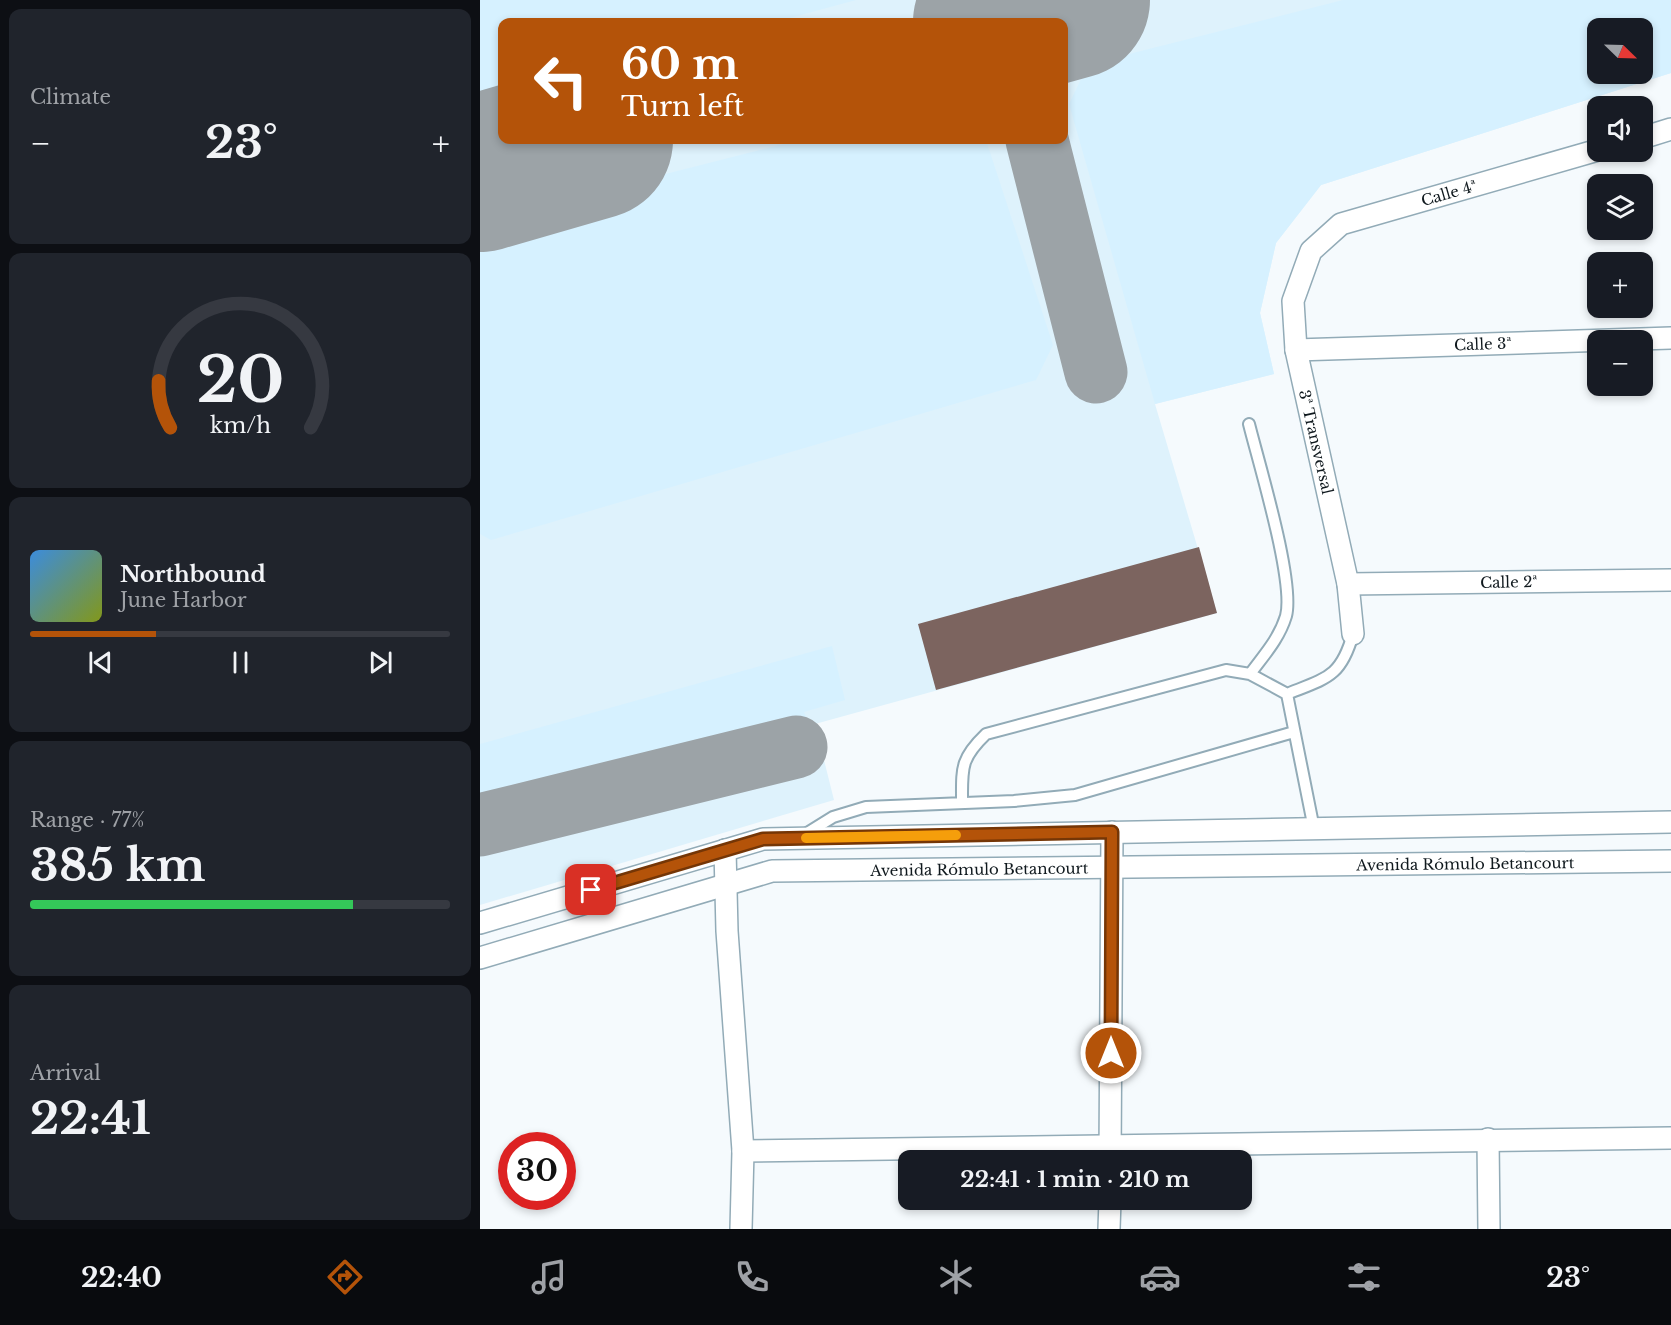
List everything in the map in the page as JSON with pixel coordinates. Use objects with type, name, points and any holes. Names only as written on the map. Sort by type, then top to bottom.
[{"type":"street","points":[[1653,135],[1671,129]]},
{"type":"street","name":"Calle 4ª","points":[[1311,251],[1341,224],[1587,153]]},
{"type":"street","name":"3ª Transversal","points":[[1311,251],[1293,300],[1296,350],[1348,584],[1353,634]]},
{"type":"street","name":"Calle 3ª","points":[[1296,350],[1671,338]]},
{"type":"street","name":"Calle 2ª","points":[[1348,584],[1671,580]]},
{"type":"street","points":[[480,923],[763,839],[1671,822]]},
{"type":"street","points":[[1110,1150],[1112,832]]},
{"type":"street","points":[[725,850],[727,931],[743,1151],[741,1229]]},
{"type":"street","name":"Avenida Rómulo Betancourt","points":[[480,958],[772,871],[1671,861]]},
{"type":"street","points":[[1211,1150],[1488,1139],[1671,1138]]},
{"type":"street","points":[[1488,1139],[1489,1229]]},
{"type":"street","points":[[743,1151],[898,1152]]},
{"type":"street","points":[[1109,1229],[1110,1210]]},
{"type":"lane","points":[[1249,423],[1287,582],[1287,614],[1280,632],[1250,674]]},
{"type":"lane","points":[[962,803],[962,774],[967,752],[986,734],[1226,670],[1250,674],[1287,694],[1328,678],[1346,659],[1353,634]]},
{"type":"lane","points":[[1287,694],[1314,829]]},
{"type":"lane","points":[[799,838],[833,817],[866,807],[1075,795],[1294,732]]},
{"type":"shaded area","points":[[480,0],[1671,0],[1671,73],[1653,79],[1653,18],[1587,18],[1587,84],[1637,84],[1599,96],[1587,96],[1587,100],[1321,185],[1276,243],[1260,313],[1274,374],[1155,404],[1217,613],[815,724],[834,800],[480,905]]},
{"type":"shaded area","points":[[480,0],[856,0],[790,18],[498,18],[498,100],[480,105]]},
{"type":"shaded area","points":[[1343,0],[1671,0],[1671,73],[1653,79],[1653,18],[1587,18],[1587,84],[1637,84],[1599,96],[1587,96],[1587,100],[1321,185],[1276,243],[1260,313],[1274,374],[1155,404],[1069,104],[1086,69],[1133,53]]},
{"type":"shaded area","points":[[783,144],[987,144],[1053,345],[1036,380],[491,540],[480,534],[480,221]]},
{"type":"shaded area","points":[[832,646],[845,700],[804,712],[809,724],[480,812],[480,744]]},
{"type":"building","points":[[1199,547],[1217,613],[936,690],[918,624]]},
{"type":"taxiway","points":[[1038,144],[1096,372]]},
{"type":"taxiway","points":[[480,825],[796,747]]},
{"type":"runway","points":[[1006,18],[1071,0]]},
{"type":"runway","points":[[480,173],[580,144]]},
{"type":"slow traffic","points":[[806,838],[956,835]]},
{"type":"route","points":[[591,890],[763,839],[1112,832],[1111,1053]]}]
